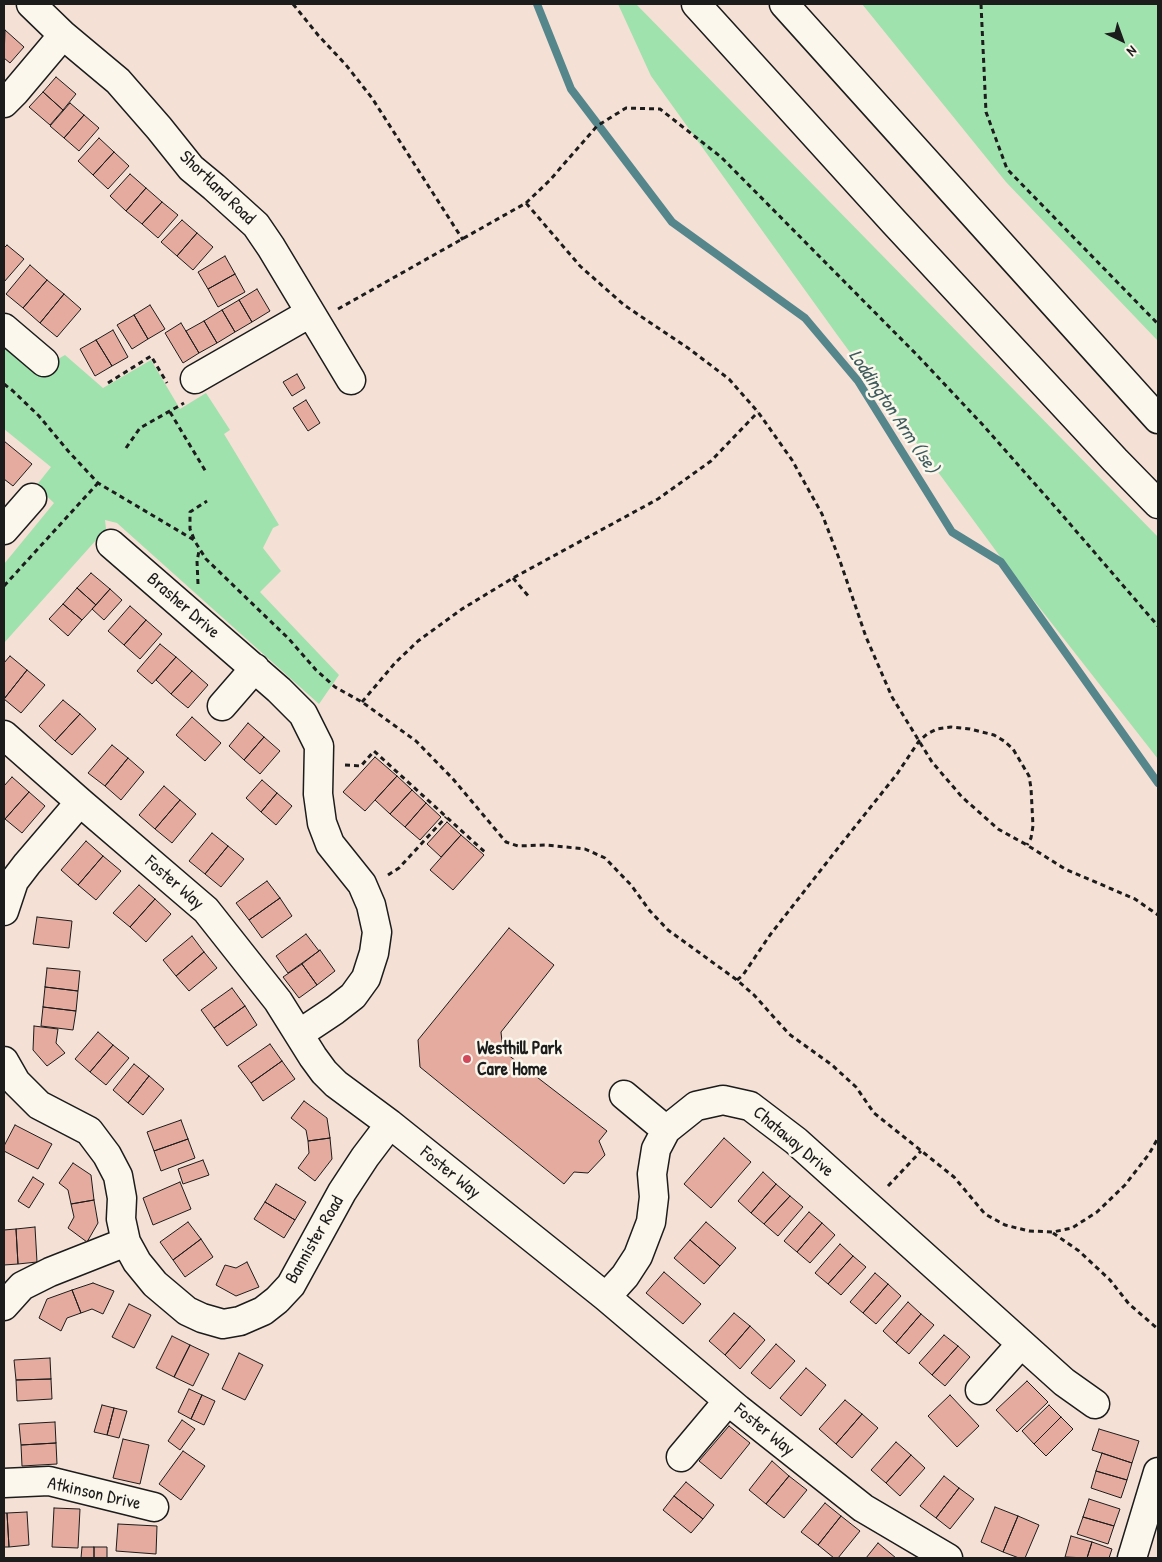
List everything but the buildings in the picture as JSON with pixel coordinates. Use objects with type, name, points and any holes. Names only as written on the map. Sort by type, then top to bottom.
[{"type":"main road","name":"Shortland Road","points":[[31,4],[63,36],[118,81],[191,168],[256,225],[351,380]]},
{"type":"main road","points":[[696,4],[914,244],[1114,460],[1158,504]]},
{"type":"main road","points":[[784,4],[1158,419]]},
{"type":"main road","points":[[4,103],[63,36]]},
{"type":"main road","points":[[180,388],[310,313]]},
{"type":"main road","points":[[4,328],[44,362]]},
{"type":"main road","points":[[4,530],[32,498]]},
{"type":"main road","name":"Brasher Drive","points":[[112,544],[279,690],[303,714],[318,746],[318,794],[322,823],[330,844],[364,888],[371,905],[377,932],[374,953],[366,978],[352,996],[300,1034]]},
{"type":"main road","points":[[222,706],[255,668]]},
{"type":"main road","name":"Foster Way","points":[[4,735],[206,910],[278,1001],[324,1072],[336,1084],[390,1124],[606,1297],[728,1401],[863,1508],[948,1558]]},
{"type":"main road","points":[[4,911],[14,881],[80,802]]},
{"type":"main road","name":"Bannister Road","points":[[4,1061],[16,1082],[39,1105],[89,1131],[107,1154],[118,1176],[122,1198],[121,1219],[126,1242],[137,1262],[155,1284],[187,1311],[202,1318],[224,1324],[240,1321],[263,1311],[291,1285],[342,1192],[390,1124]]},
{"type":"main road","points":[[624,1095],[666,1130]]},
{"type":"main road","name":"Chataway Drive","points":[[606,1297],[625,1276],[638,1256],[651,1222],[654,1197],[652,1174],[656,1149],[666,1130],[696,1106],[723,1100],[750,1106],[796,1142],[1020,1344],[1064,1382],[1095,1404]]},
{"type":"main road","points":[[4,1306],[22,1286],[50,1272],[126,1242]]},
{"type":"main road","points":[[980,1390],[1020,1344]]},
{"type":"main road","points":[[681,1457],[728,1401]]},
{"type":"main road","points":[[1132,1558],[1158,1472]]},
{"type":"main road","name":"Atkinson Drive","points":[[4,1483],[49,1481],[154,1507]]},
{"type":"path","points":[[293,4],[372,98],[463,240]]},
{"type":"path","points":[[981,4],[986,112],[1007,169],[1158,324]]},
{"type":"path","points":[[310,313],[325,316],[526,203],[550,180],[597,126],[626,108],[660,109],[720,157],[918,356],[1045,495],[1158,626]]},
{"type":"path","points":[[526,203],[580,266],[624,305],[688,348],[729,379],[758,412],[792,460],[822,514],[866,637],[892,697],[932,762],[962,797],[998,829],[1065,869],[1135,899],[1158,915]]},
{"type":"path","points":[[108,382],[151,356],[180,388],[180,406],[140,428],[126,448]]},
{"type":"path","points":[[4,384],[39,416],[98,483],[194,540]]},
{"type":"path","points":[[170,412],[206,472]]},
{"type":"path","points":[[362,702],[395,663],[418,641],[462,609],[513,578],[658,500],[711,461],[758,412]]},
{"type":"path","points":[[4,586],[98,483]]},
{"type":"path","points":[[206,501],[190,512],[190,530],[206,559],[289,639],[316,670],[335,687],[362,702],[416,740],[453,779],[506,842],[518,846],[546,845],[585,849],[605,858],[631,885],[650,911],[668,930],[737,980],[754,995],[789,1034],[832,1065],[856,1087],[874,1113],[954,1177],[985,1214],[1005,1224],[1029,1231],[1053,1232],[1072,1228],[1097,1212],[1125,1185],[1150,1154],[1158,1138]]},
{"type":"path","points":[[513,578],[530,598]]},
{"type":"path","points":[[737,980],[770,935],[897,774],[919,741],[927,734],[951,727],[970,729],[994,736],[1004,741],[1013,749],[1029,776],[1031,788],[1033,826],[1027,845]]},
{"type":"path","points":[[319,764],[361,766],[374,751],[405,782],[487,854]]},
{"type":"path","points":[[400,868],[446,817]]},
{"type":"path","points":[[868,1206],[921,1151]]},
{"type":"path","points":[[1053,1232],[1079,1251],[1110,1280],[1129,1304],[1158,1329]]},
{"type":"green space","points":[[618,4],[636,4],[1158,537],[1158,759],[1010,570],[838,336],[651,76]]},
{"type":"green space","points":[[862,4],[1158,4],[1158,341],[1006,182]]},
{"type":"green space","points":[[4,343],[37,371],[65,355],[103,388],[151,360],[180,409],[206,393],[230,430],[224,434],[279,525],[273,528],[263,548],[281,571],[260,592],[339,675],[319,704],[117,523],[105,520],[106,529],[4,643],[4,564],[54,503],[36,486],[51,467],[4,429]]},
{"type":"waterway","name":"Loddington Arm (Ise)","points":[[537,4],[571,89],[672,222],[805,318],[858,381],[952,532],[1001,562],[1158,783]]},
{"type":"place","name":"Westhill Park Care Home","points":[[467,1059]]}]
